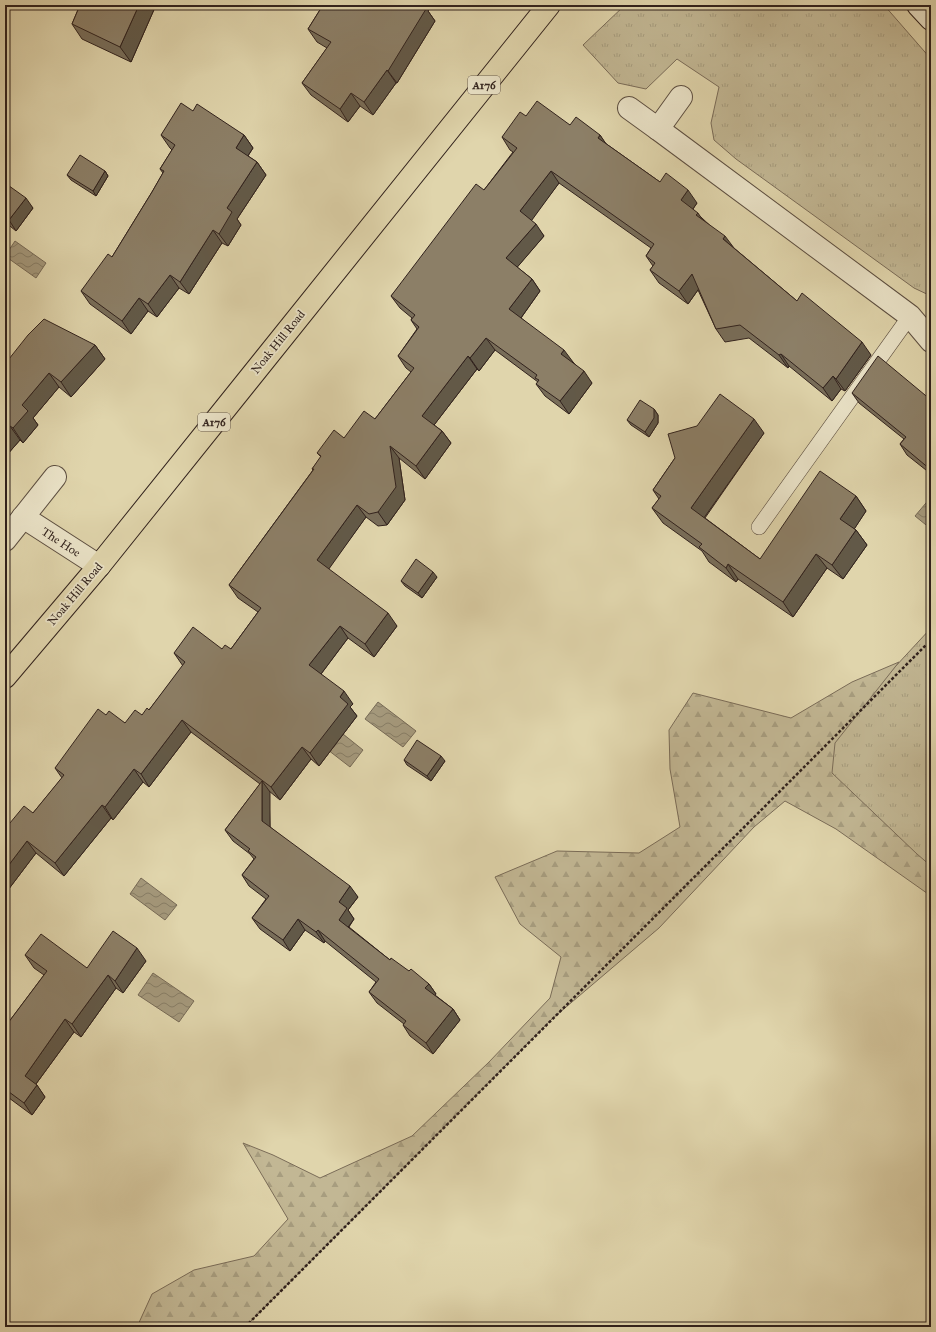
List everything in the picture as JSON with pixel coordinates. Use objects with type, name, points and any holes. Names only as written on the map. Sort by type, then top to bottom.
[{"type":"main road","name":"Noak Hill Road","points":[[5,677],[99,566],[549,5]]},
{"type":"street","points":[[918,5],[931,19]]},
{"type":"street","points":[[658,128],[681,97]]},
{"type":"street","points":[[629,108],[910,316],[931,341]]},
{"type":"street","points":[[5,540],[55,477]]},
{"type":"street","name":"The Hoe","points":[[23,517],[99,566]]},
{"type":"lane","points":[[759,527],[910,316]]},
{"type":"path","points":[[245,1327],[931,640]]},
{"type":"green space","points":[[625,5],[884,5],[931,59],[931,296],[914,288],[736,159],[714,140],[711,123],[719,87],[677,59],[646,89],[618,83],[583,45]]},
{"type":"green space","points":[[931,628],[931,895],[796,774]]},
{"type":"green space","points":[[899,662],[835,743],[832,773],[931,866],[931,896],[836,829],[785,801],[754,827],[659,928],[552,1019],[245,1327],[137,1327],[152,1294],[194,1270],[254,1256],[288,1219],[243,1143],[273,1155],[320,1178],[412,1136],[489,1062],[550,998],[561,957],[520,924],[495,877],[557,851],[639,853],[680,827],[670,769],[669,730],[693,693],[791,718],[852,682]]},
{"type":"water","points":[[15,241],[46,263],[36,278],[5,256]]},
{"type":"water","points":[[931,497],[931,529],[915,516]]},
{"type":"water","points":[[378,702],[416,731],[403,747],[365,719]]},
{"type":"water","points":[[333,726],[363,750],[350,767],[319,743]]},
{"type":"water","points":[[141,878],[177,905],[165,920],[130,894]]},
{"type":"water","points":[[153,973],[194,1001],[179,1022],[138,995]]},
{"type":"building","points":[[80,5],[139,5],[120,47],[72,24]]},
{"type":"building","points":[[323,5],[420,5],[426,9],[388,71],[387,70],[364,102],[351,93],[340,109],[302,83],[331,42],[308,29]]},
{"type":"building","points":[[537,101],[570,125],[576,117],[600,135],[598,138],[660,182],[666,173],[688,190],[681,200],[698,213],[696,215],[725,236],[723,239],[797,301],[802,293],[862,342],[836,379],[833,376],[823,388],[781,354],[779,355],[740,325],[716,329],[692,274],[679,291],[650,270],[655,263],[646,256],[654,244],[551,171],[520,211],[536,224],[506,258],[532,279],[509,309],[564,350],[561,354],[584,371],[560,401],[536,384],[539,380],[535,378],[537,375],[486,338],[470,358],[468,356],[422,416],[442,431],[416,466],[390,446],[396,487],[378,512],[369,514],[357,505],[317,560],[388,613],[365,644],[340,626],[309,665],[344,691],[340,697],[348,704],[310,753],[302,747],[271,787],[182,720],[141,774],[134,769],[105,807],[102,805],[55,863],[27,841],[5,870],[5,829],[24,806],[33,813],[64,775],[55,768],[98,709],[106,715],[109,711],[125,723],[135,710],[142,715],[147,708],[149,710],[185,662],[174,653],[193,627],[222,649],[225,645],[231,649],[261,608],[229,585],[314,469],[312,469],[321,456],[317,453],[334,430],[344,438],[364,411],[375,419],[414,368],[398,356],[419,327],[411,320],[415,315],[391,296],[476,184],[484,190],[517,148],[502,137],[520,112],[526,116]]},
{"type":"building","points":[[181,103],[193,111],[197,104],[244,135],[236,148],[257,162],[227,208],[232,212],[219,234],[213,230],[180,282],[170,275],[148,304],[139,298],[122,321],[81,291],[108,254],[112,257],[164,171],[160,169],[175,145],[161,135]]},
{"type":"building","points":[[80,155],[105,171],[93,191],[67,175]]},
{"type":"building","points":[[5,183],[26,198],[9,220],[5,217]]},
{"type":"building","points":[[44,319],[95,345],[61,382],[49,373],[22,405],[28,411],[13,428],[10,426],[5,432],[5,364],[28,335]]},
{"type":"building","points":[[878,356],[931,400],[931,470],[900,444],[906,437],[852,393]]},
{"type":"building","points":[[720,394],[754,419],[691,508],[760,559],[820,471],[856,496],[840,519],[856,530],[832,565],[816,554],[783,602],[728,564],[726,568],[699,547],[702,544],[652,508],[661,496],[653,490],[675,458],[668,434],[697,426]]},
{"type":"building","points":[[640,400],[654,409],[654,418],[645,432],[627,420]]},
{"type":"building","points":[[416,559],[433,572],[418,593],[401,581]]},
{"type":"building","points":[[417,740],[441,756],[427,776],[404,760]]},
{"type":"building","points":[[262,781],[262,821],[350,886],[339,902],[347,908],[339,920],[390,960],[391,958],[409,971],[411,969],[429,984],[425,988],[453,1009],[426,1043],[403,1025],[406,1021],[369,992],[379,979],[318,930],[316,932],[298,919],[283,940],[252,918],[269,896],[242,875],[256,857],[248,851],[250,849],[225,830]]},
{"type":"building","points":[[113,931],[137,948],[115,981],[108,975],[72,1024],[65,1019],[25,1076],[37,1085],[24,1103],[5,1089],[5,1027],[47,971],[25,955],[41,934],[87,968]]}]
